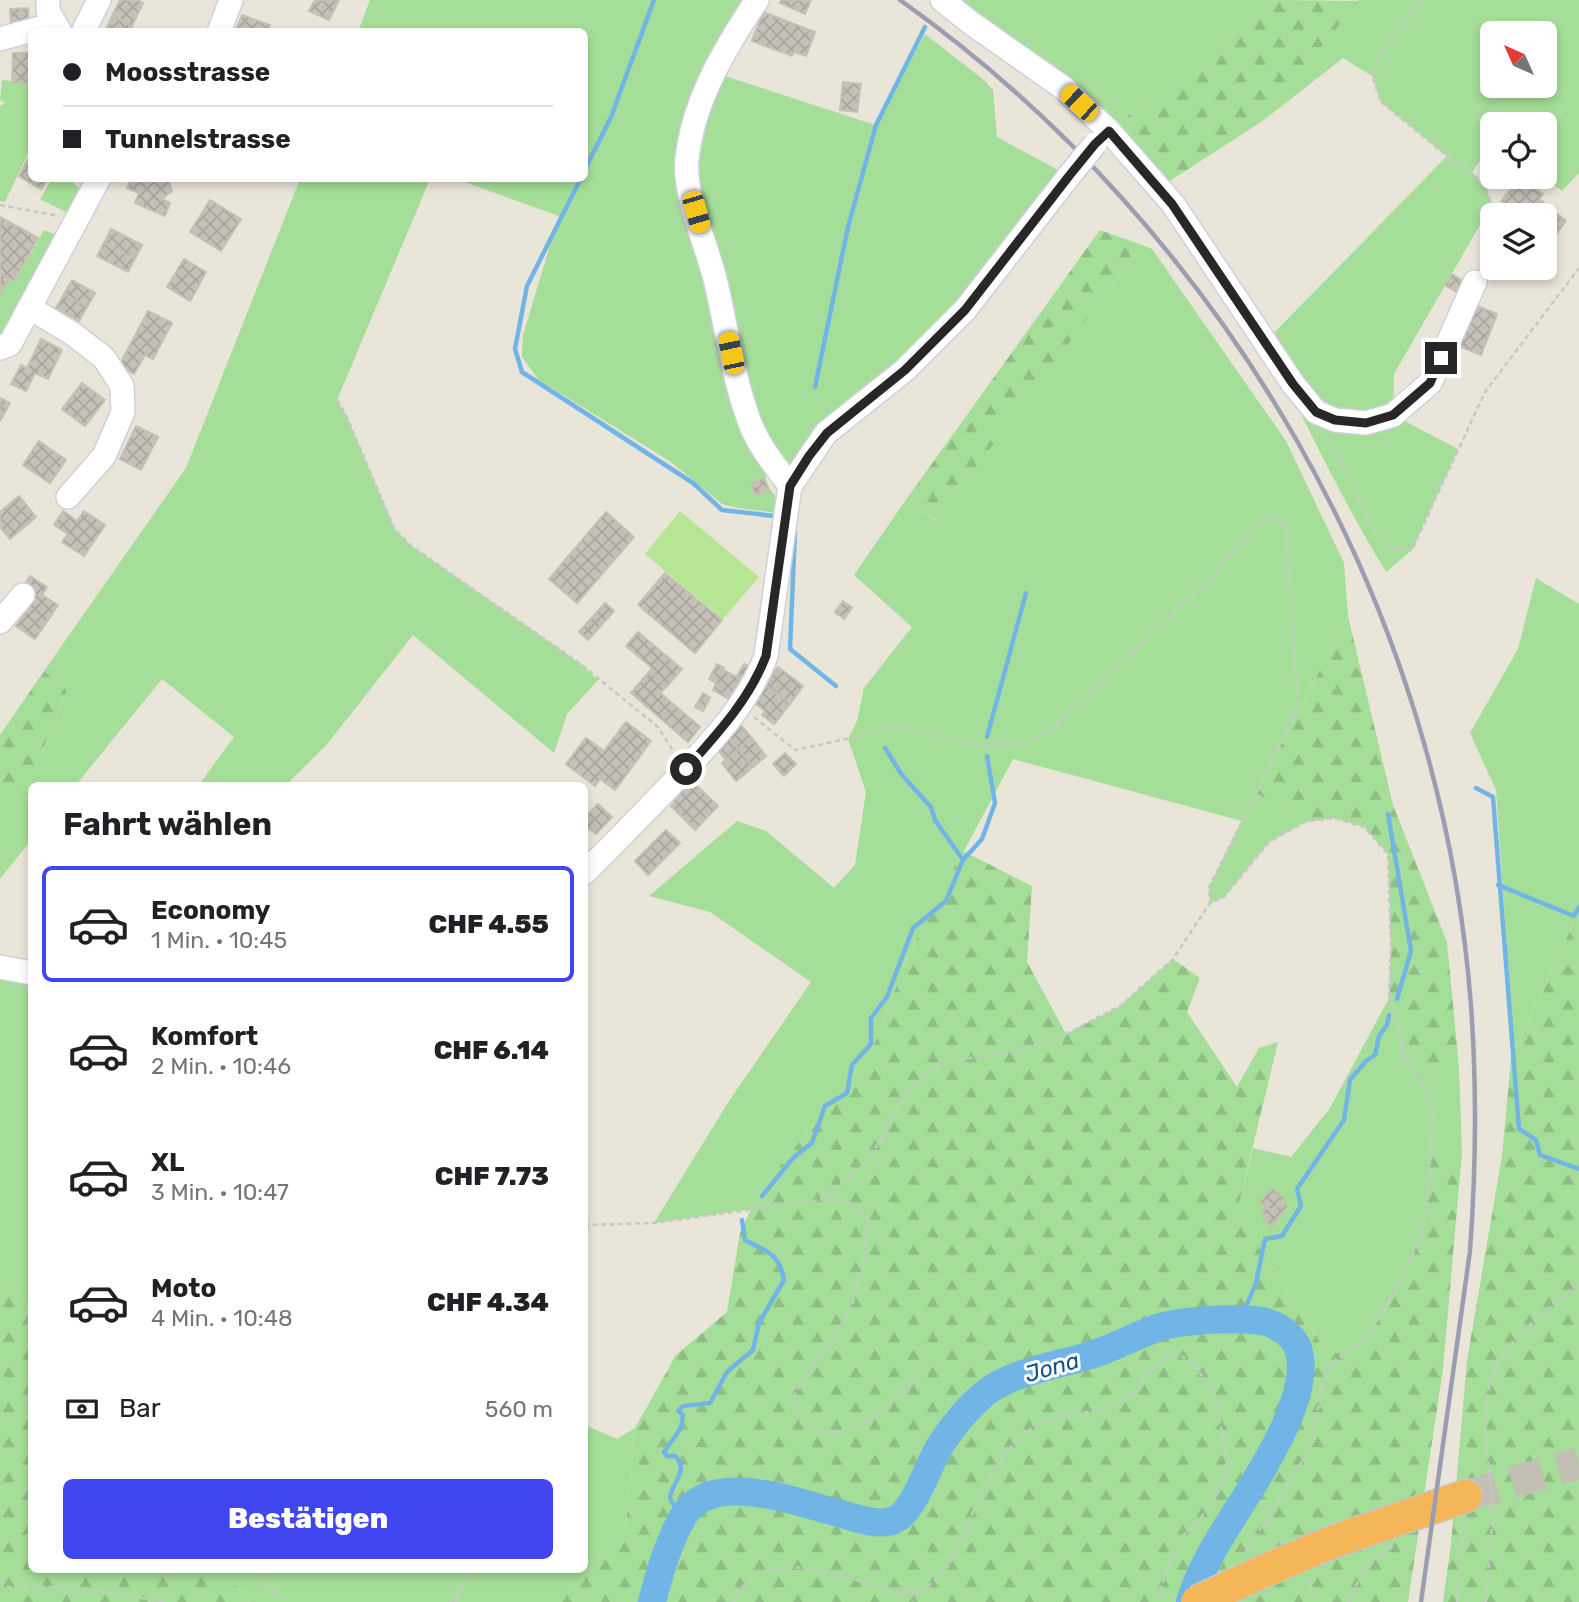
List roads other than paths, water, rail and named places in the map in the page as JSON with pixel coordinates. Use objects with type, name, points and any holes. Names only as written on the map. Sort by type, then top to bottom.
[{"type":"highway","points":[[1197,1602],[1254,1565],[1343,1538],[1463,1507]]},
{"type":"street","points":[[48,0],[48,11],[56,28]]},
{"type":"street","points":[[85,28],[99,0]]},
{"type":"street","points":[[220,28],[231,0]]},
{"type":"street","points":[[757,0],[713,72],[693,129],[686,162],[689,189],[716,281],[736,377],[750,424],[767,457],[790,486]]},
{"type":"street","points":[[942,0],[1065,89],[1102,137],[1172,204],[1293,384],[1316,412],[1335,420],[1366,423],[1393,415],[1430,383],[1475,282]]},
{"type":"street","points":[[0,38],[28,31]]},
{"type":"street","points":[[588,869],[686,769],[740,706],[766,656],[790,486],[827,433],[905,370],[965,310],[1102,137]]},
{"type":"street","points":[[0,348],[10,344],[97,182]]},
{"type":"street","points":[[30,308],[73,334],[104,358],[122,386],[123,412],[104,456],[68,497]]},
{"type":"street","points":[[0,622],[23,595]]},
{"type":"street","points":[[0,967],[28,972]]},
{"type":"waterway","points":[[588,163],[611,117],[654,0]]},
{"type":"waterway","points":[[815,387],[848,227],[876,125],[925,27]]},
{"type":"waterway","points":[[579,182],[527,286],[515,349],[522,372],[693,483],[722,510],[774,516]]},
{"type":"waterway","points":[[795,531],[790,649],[836,686]]},
{"type":"waterway","points":[[987,737],[1026,593]]},
{"type":"waterway","points":[[762,1196],[794,1157],[812,1143],[825,1106],[847,1093],[852,1065],[871,1044],[871,1018],[887,997],[913,928],[946,901],[963,860],[935,820],[931,807],[902,775],[885,748]]},
{"type":"waterway","points":[[963,860],[982,839],[995,803],[987,756]]},
{"type":"waterway","points":[[1476,788],[1493,797],[1519,1129],[1536,1140],[1540,1155],[1579,1169]]},
{"type":"waterway","points":[[1388,814],[1411,951],[1397,999]]},
{"type":"waterway","points":[[1498,885],[1574,916],[1579,907]]},
{"type":"waterway","points":[[1240,1321],[1256,1283],[1265,1239],[1282,1236],[1301,1206],[1297,1189],[1344,1120],[1350,1080],[1366,1061],[1375,1055],[1379,1036],[1387,1025],[1389,1015]]},
{"type":"waterway","points":[[685,1513],[674,1505],[670,1497],[680,1474],[680,1462],[675,1456],[667,1456],[664,1452],[681,1428],[683,1415],[678,1411],[683,1406],[710,1403],[727,1372],[753,1350],[759,1323],[784,1280],[775,1258],[745,1240],[742,1220]]},
{"type":"waterway","name":"Jona","points":[[652,1602],[673,1536],[684,1515],[697,1501],[715,1494],[757,1493],[865,1520],[892,1521],[900,1517],[914,1499],[936,1453],[955,1424],[978,1399],[995,1386],[1021,1374],[1100,1352],[1167,1325],[1223,1319],[1266,1322],[1285,1332],[1296,1344],[1301,1364],[1298,1388],[1278,1442],[1218,1541],[1190,1602]]},
{"type":"tunnel","points":[[1466,1496],[1579,1463]]},
{"type":"railway","points":[[900,0],[1017,93],[1123,199],[1216,315],[1296,440],[1363,573],[1415,713],[1451,857],[1471,1006],[1475,1098],[1470,1251],[1421,1602]]}]
